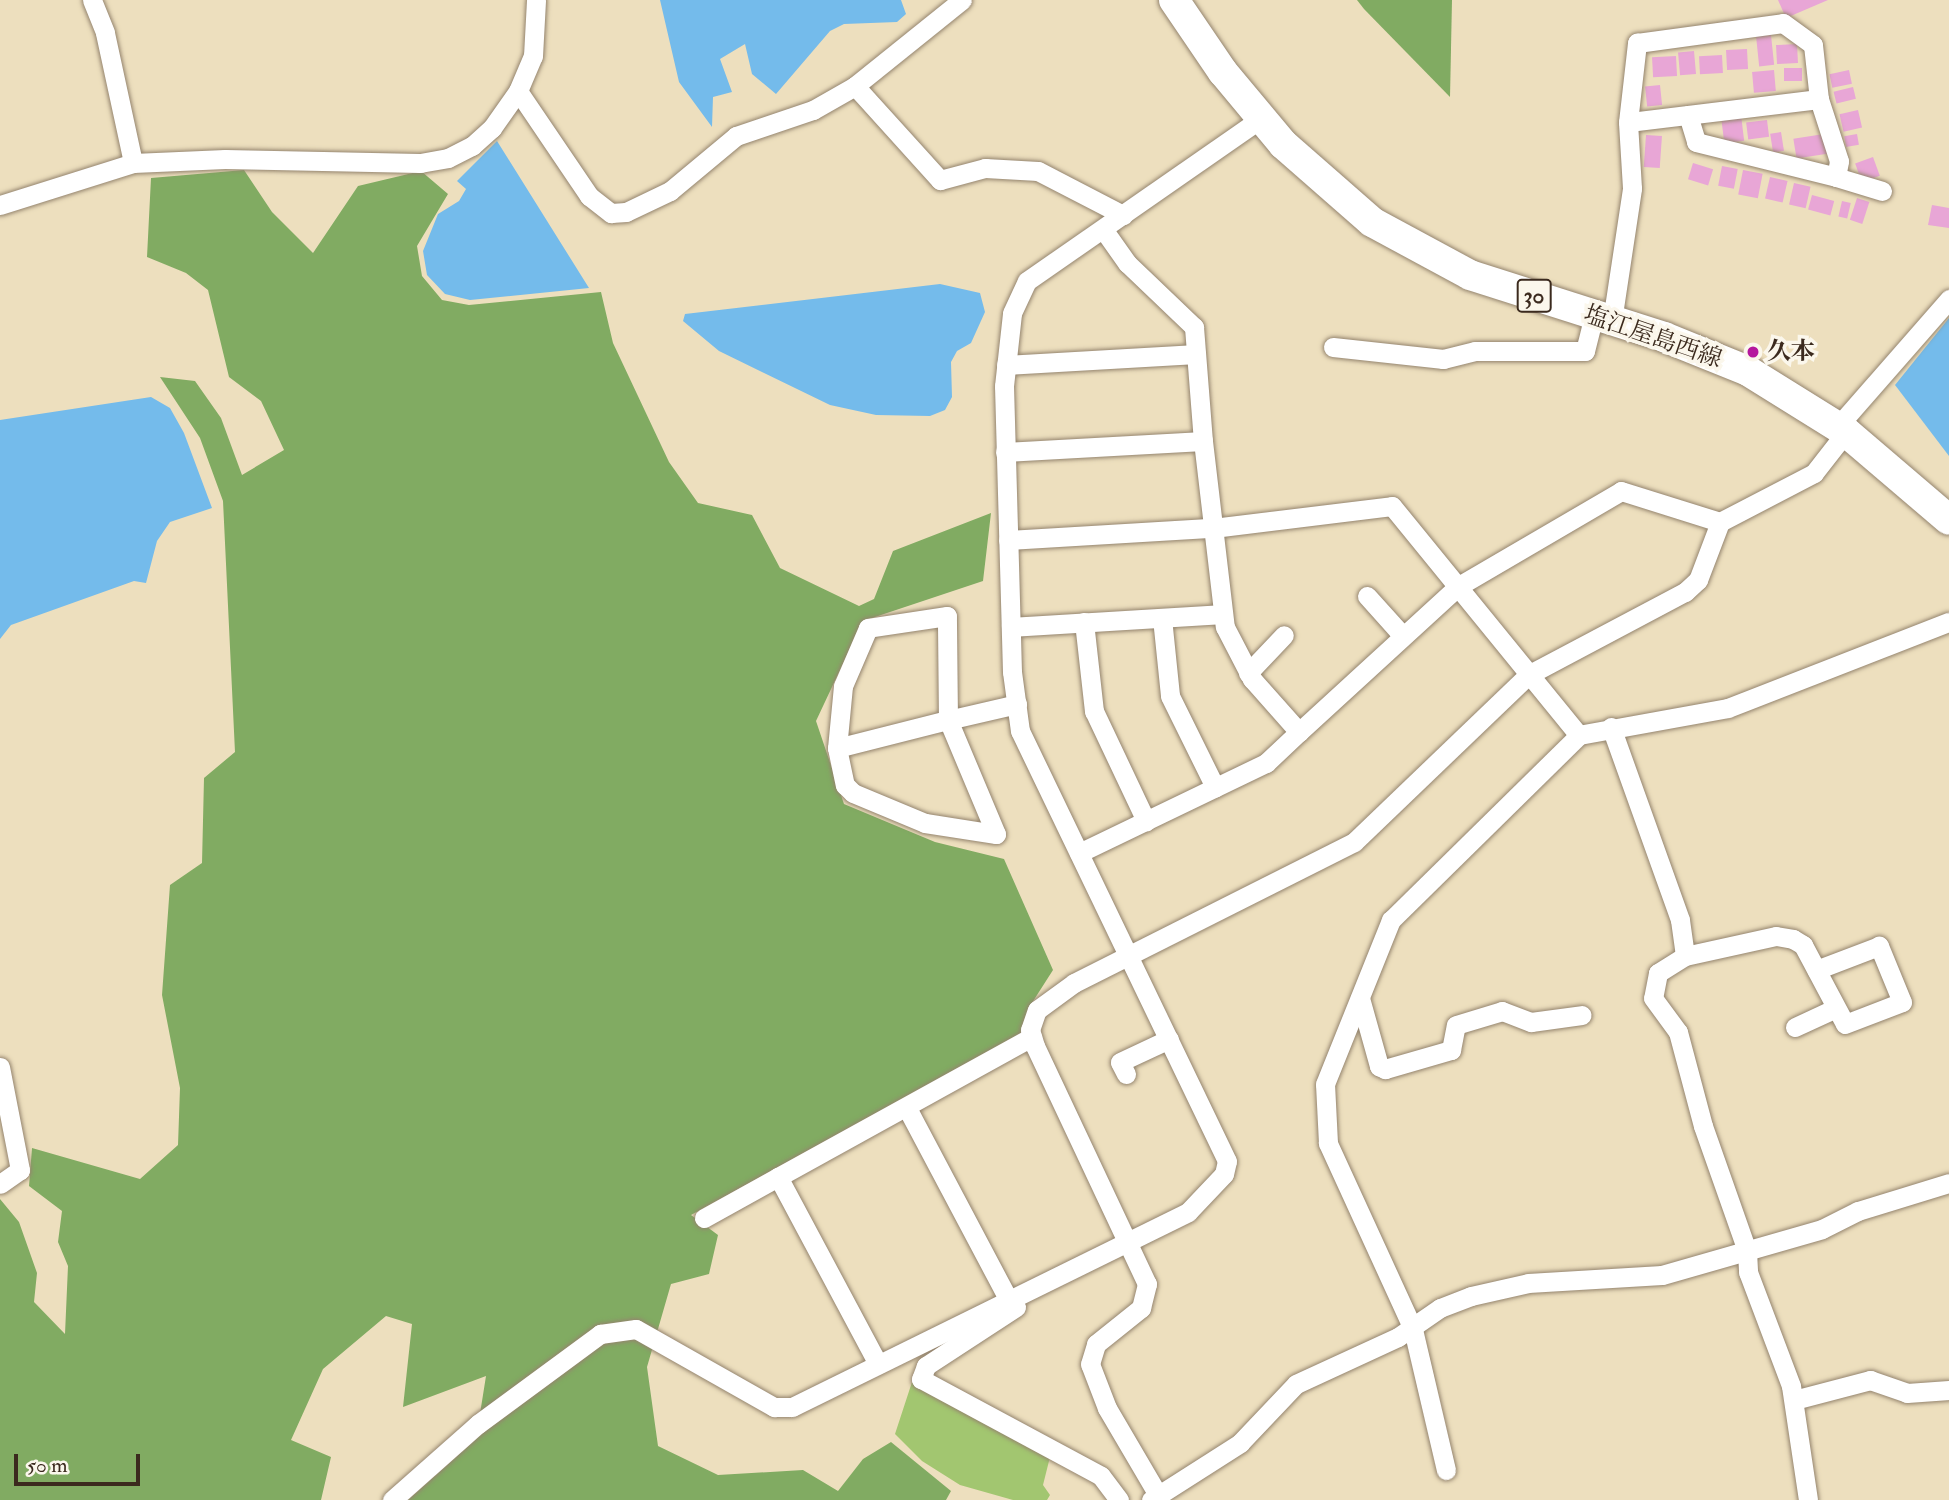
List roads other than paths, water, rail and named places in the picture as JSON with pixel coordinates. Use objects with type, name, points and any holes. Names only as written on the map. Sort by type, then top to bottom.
[{"type":"main road","name":"塩江屋島西線","points":[[1174,0],[1261,119],[1342,200],[1392,236],[1470,275],[1603,318],[1748,371],[1842,429],[1949,520]]},
{"type":"street","points":[[92,0],[106,33],[133,163]]},
{"type":"street","points":[[0,205],[133,163],[225,159],[420,163],[448,158],[472,146],[492,128],[518,91],[533,56],[536,0]]},
{"type":"street","points":[[518,91],[589,196],[611,213],[649,204],[751,128],[813,110],[855,86],[962,0]]},
{"type":"street","points":[[1333,347],[1443,359],[1475,351],[1586,351],[1603,318],[1632,188],[1628,122],[1637,43],[1783,23],[1813,44],[1819,100],[1839,161],[1836,177]]},
{"type":"street","points":[[855,86],[940,180],[985,168],[1038,172],[1123,215]]},
{"type":"street","points":[[1628,122],[1819,100]]},
{"type":"street","points":[[1688,115],[1696,142],[1882,191]]},
{"type":"street","points":[[392,1500],[478,1424],[600,1334],[636,1329],[774,1407],[785,1408],[1188,1212],[1224,1174],[1227,1161],[1020,731],[1011,627],[1006,365],[1012,313],[1027,281],[1261,119]]},
{"type":"street","points":[[1103,229],[1127,263],[1188,317],[1194,327],[1203,440],[1223,614],[1237,657],[1299,732]]},
{"type":"street","points":[[1949,299],[1842,429],[1814,473],[1720,522],[1698,580],[1685,592],[1528,675],[1354,842],[1130,958],[1073,983],[1037,1010],[1030,1030],[1147,1284],[1141,1308],[1096,1344],[1090,1364],[1107,1408],[1154,1498],[1240,1443],[1296,1384],[1413,1329],[1440,1308],[1516,1286],[1662,1275],[1822,1229],[1858,1211],[1949,1183]]},
{"type":"street","points":[[1006,365],[1196,354]]},
{"type":"street","points":[[1006,452],[1203,440]]},
{"type":"street","points":[[1079,853],[1266,763],[1457,587],[1621,491],[1720,522]]},
{"type":"street","points":[[1008,540],[1213,528],[1392,506],[1579,735]]},
{"type":"street","points":[[1367,596],[1402,635]]},
{"type":"street","points":[[1011,627],[1223,614]]},
{"type":"street","points":[[947,616],[948,720],[996,834],[925,823],[853,793],[845,785],[836,748],[842,686],[868,628],[947,616]]},
{"type":"street","points":[[1162,618],[1170,695],[1215,787]]},
{"type":"street","points":[[1084,622],[1094,711],[1146,821]]},
{"type":"street","points":[[1446,1470],[1413,1329],[1328,1143],[1324,1125],[1325,1084],[1391,919],[1579,735],[1741,704],[1949,622]]},
{"type":"street","points":[[1248,673],[1284,635]]},
{"type":"street","points":[[836,748],[1017,704]]},
{"type":"street","points":[[1611,727],[1680,920],[1685,956]]},
{"type":"street","points":[[1808,1500],[1794,1400],[1748,1272],[1747,1251],[1703,1126],[1678,1032],[1653,998],[1658,973],[1685,956],[1776,936],[1803,945],[1816,970],[1836,1008],[1845,1024],[1902,1002],[1879,946],[1816,970]]},
{"type":"street","points":[[1360,998],[1379,1066],[1385,1069],[1451,1050],[1456,1025],[1502,1011],[1531,1022],[1582,1015]]},
{"type":"street","points":[[1795,1027],[1836,1008]]},
{"type":"street","points":[[704,1218],[1032,1037]]},
{"type":"street","points":[[1126,1074],[1120,1062],[1169,1039]]},
{"type":"street","points":[[0,1067],[20,1170],[0,1184]]},
{"type":"street","points":[[907,1108],[1008,1299]]},
{"type":"street","points":[[778,1177],[878,1364]]},
{"type":"street","points":[[1094,1257],[926,1366],[921,1379],[1101,1476],[1119,1500]]},
{"type":"street","points":[[1794,1400],[1870,1380],[1907,1393],[1949,1390]]},
{"type":"water","points":[[660,0],[901,0],[906,14],[897,22],[844,24],[830,31],[776,94],[752,74],[745,44],[720,59],[732,92],[713,97],[712,127],[679,82]]},
{"type":"water","points":[[497,141],[589,288],[470,300],[445,294],[427,275],[423,251],[438,214],[459,201],[466,189],[457,181]]},
{"type":"water","points":[[940,284],[980,293],[985,312],[971,343],[957,351],[951,362],[952,397],[945,410],[930,416],[876,415],[830,405],[719,351],[683,321],[685,314]]},
{"type":"water","points":[[1949,318],[1949,456],[1895,385]]},
{"type":"water","points":[[151,397],[170,408],[184,433],[212,508],[170,522],[157,541],[146,583],[134,581],[11,625],[0,639],[0,420]]},
{"type":"place","name":"久本","points":[[1753,352]]}]
